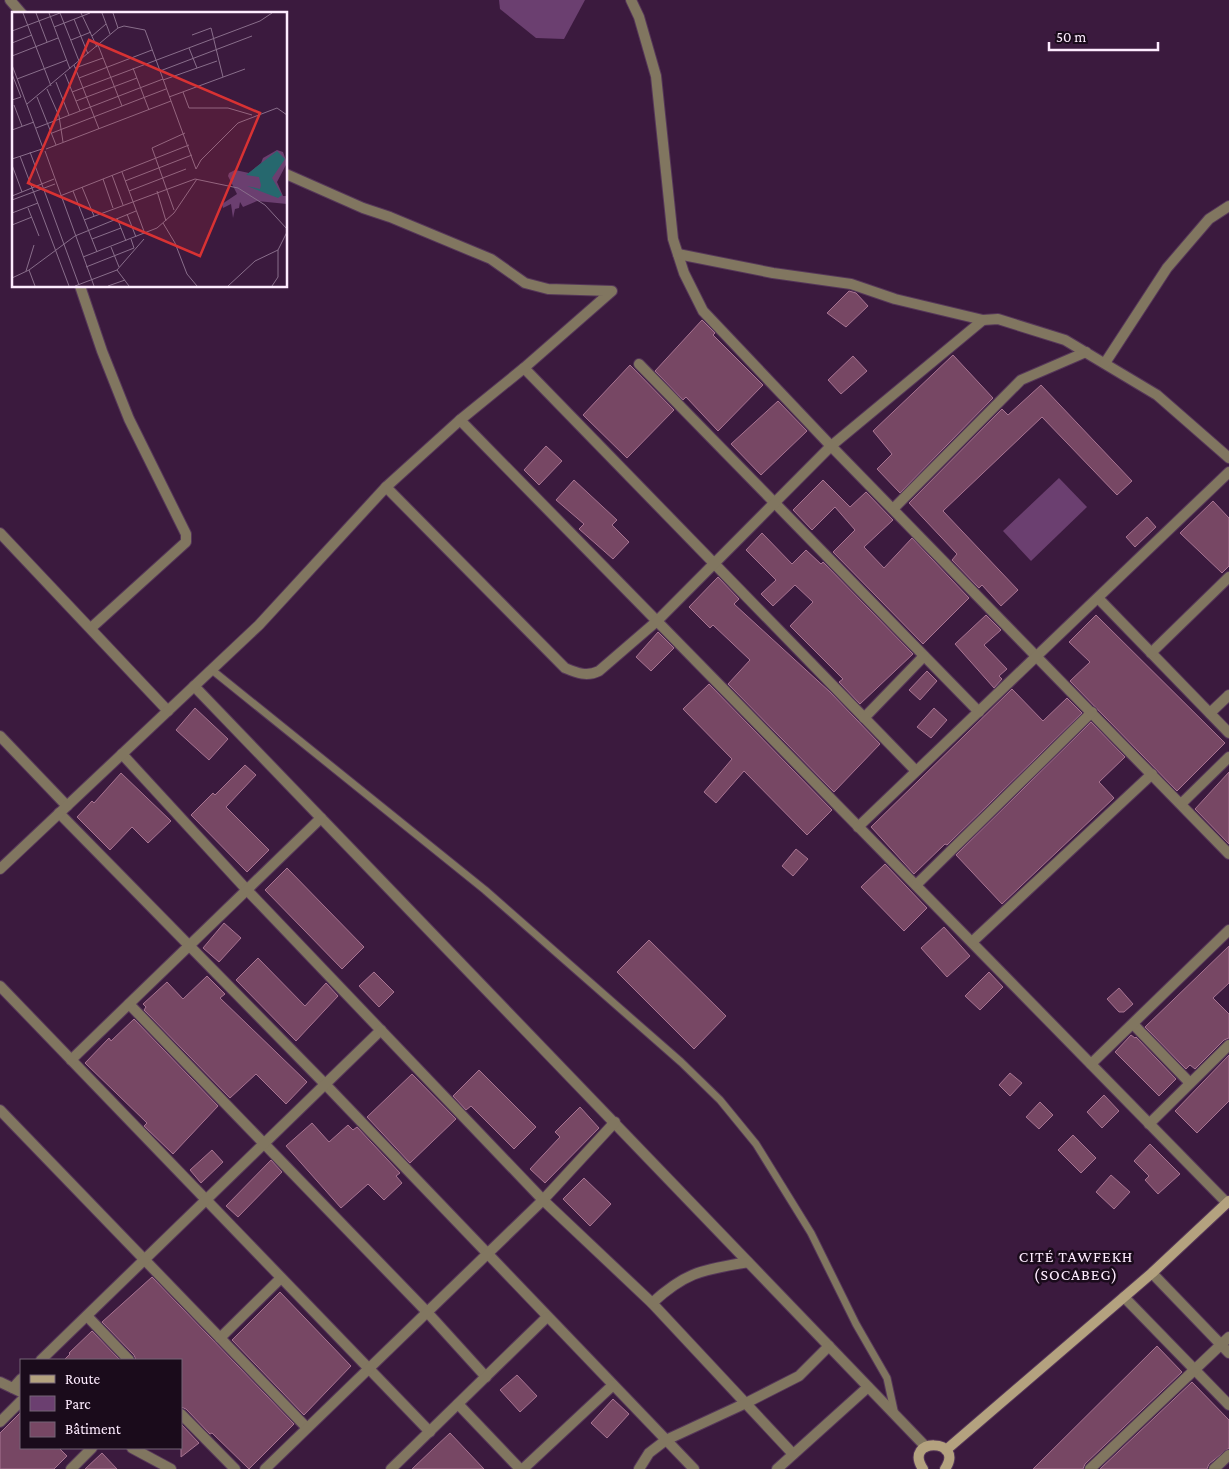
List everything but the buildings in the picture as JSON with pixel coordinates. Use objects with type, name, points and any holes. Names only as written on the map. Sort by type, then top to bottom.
[{"type":"street","points":[[10,0],[20,12]]},
{"type":"street","points":[[631,0],[639,17],[656,76],[674,239],[684,273],[703,311],[831,446],[1229,854]]},
{"type":"street","points":[[2,863],[63,809],[259,625],[386,487],[460,420],[524,368],[612,291],[548,289],[525,283],[491,258],[363,208],[288,175]]},
{"type":"street","points":[[1105,363],[1167,268],[1210,219],[1229,206]]},
{"type":"street","points":[[678,254],[773,273],[851,284],[895,299],[983,320],[998,319],[1065,340],[1157,394],[1229,458]]},
{"type":"street","points":[[81,288],[102,351],[129,419],[186,534],[186,542],[90,628]]},
{"type":"street","points":[[386,487],[565,668],[578,673],[592,674],[599,671],[657,621],[831,446],[983,320]]},
{"type":"street","points":[[893,508],[1021,380],[1086,352]]},
{"type":"street","points":[[639,364],[979,712]]},
{"type":"street","points":[[524,368],[916,771]]},
{"type":"street","points":[[460,420],[1149,1124],[1228,1202],[1152,1273],[946,1450]]},
{"type":"street","points":[[858,827],[1229,472]]},
{"type":"street","points":[[0,533],[168,710]]},
{"type":"street","points":[[1151,653],[1229,577]]},
{"type":"street","points":[[1098,598],[1229,733]]},
{"type":"street","points":[[864,718],[924,656]]},
{"type":"street","points":[[194,686],[926,1446]]},
{"type":"street","points":[[1210,713],[1229,694]]},
{"type":"street","points":[[916,886],[1092,712]]},
{"type":"street","points":[[0,736],[63,809],[188,946],[325,1084],[694,1469]]},
{"type":"street","points":[[122,754],[247,890],[543,1200],[652,1303],[793,1454]]},
{"type":"street","points":[[1181,804],[1229,757]]},
{"type":"street","points":[[972,942],[1152,774]]},
{"type":"street","points":[[71,1060],[322,818]]},
{"type":"street","points":[[1091,1064],[1229,930]]},
{"type":"street","points":[[0,986],[430,1432]]},
{"type":"street","points":[[129,1004],[427,1312],[486,1377]]},
{"type":"street","points":[[1133,1024],[1190,1083]]},
{"type":"street","points":[[42,1359],[381,1030]]},
{"type":"street","points":[[1149,1124],[1229,1045]]},
{"type":"street","points":[[0,1110],[307,1428]]},
{"type":"street","points":[[265,1469],[543,1200],[615,1122]]},
{"type":"street","points":[[652,1303],[671,1286],[700,1270],[748,1262]]},
{"type":"street","points":[[1152,1273],[1229,1354]]},
{"type":"street","points":[[220,1338],[281,1278]]},
{"type":"street","points":[[1124,1297],[1229,1404]]},
{"type":"street","points":[[86,1316],[129,1359]]},
{"type":"street","points":[[391,1469],[547,1317]]},
{"type":"street","points":[[1090,1469],[1229,1337]]},
{"type":"street","points":[[639,1469],[649,1453],[666,1440],[746,1404],[799,1376],[829,1346]]},
{"type":"street","points":[[0,1382],[17,1390]]},
{"type":"street","points":[[458,1404],[521,1469],[613,1385]]},
{"type":"street","points":[[777,1469],[868,1387]]},
{"type":"street","points":[[0,1422],[20,1402]]},
{"type":"street","points":[[182,1415],[235,1469]]},
{"type":"street","points":[[923,1469],[919,1460],[921,1452],[926,1446],[940,1445],[949,1456],[945,1469]]},
{"type":"street","points":[[71,1469],[91,1449]]},
{"type":"street","points":[[134,1449],[172,1469]]},
{"type":"street","points":[[1214,1469],[1229,1455]]},
{"type":"lane","points":[[212,670],[485,890],[681,1062],[720,1100],[756,1144],[811,1233],[856,1324],[887,1378],[895,1415]]},
{"type":"green space","points":[[499,0],[585,0],[564,39],[536,38],[500,9]]},
{"type":"green space","points":[[1059,478],[1087,507],[1031,561],[1003,531]]},
{"type":"district","name":"CITÉ TAWFEKH (SOCABEG)","points":[[1076,1265]]}]
